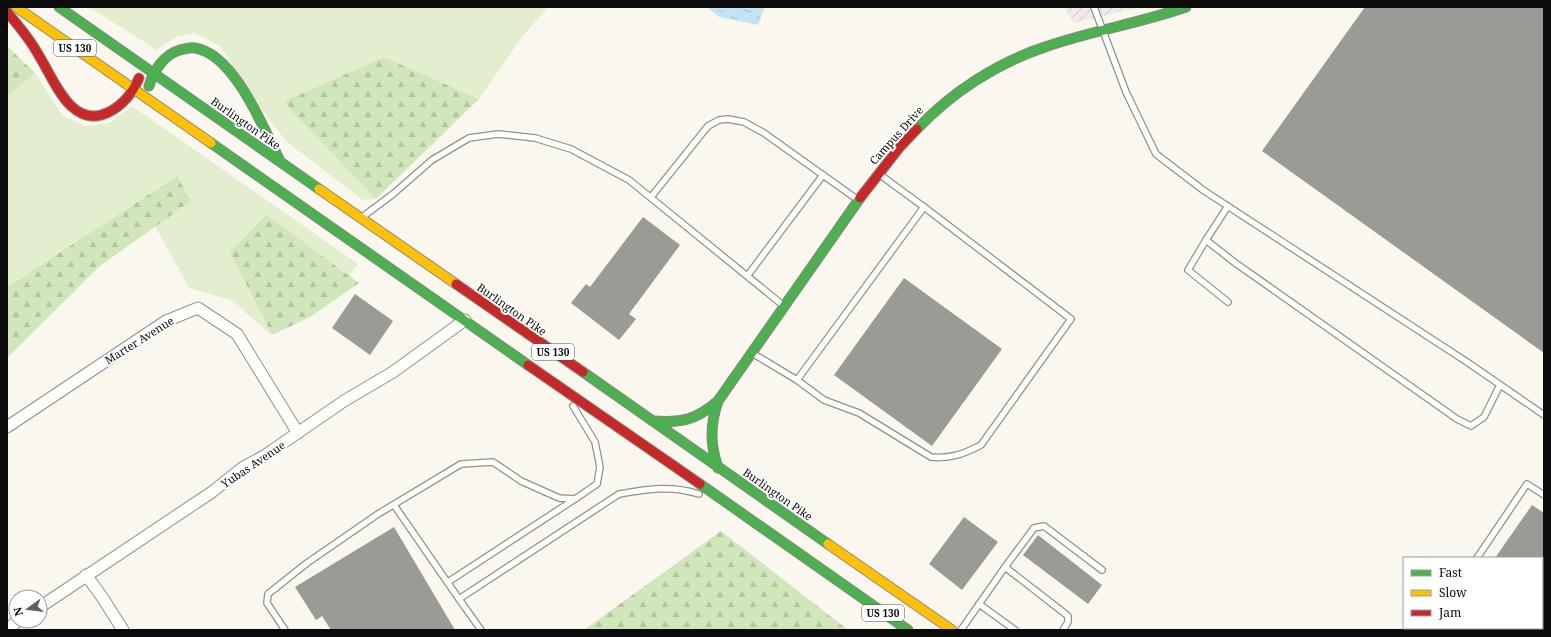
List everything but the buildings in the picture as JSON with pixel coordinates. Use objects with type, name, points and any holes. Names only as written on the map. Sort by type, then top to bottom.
[{"type":"main road","name":"US 130","points":[[16,7],[908,630]]},
{"type":"main road","name":"Burlington Pike","points":[[59,7],[952,630]]},
{"type":"main road","name":"Campus Drive","points":[[652,421],[672,423],[688,421],[702,414],[718,400],[877,173],[933,112],[966,87],[1001,66],[1029,54],[1061,42],[1163,16],[1186,7]]},
{"type":"main road","points":[[7,12],[37,52],[66,102],[78,112],[91,118],[108,113],[123,102],[134,89],[140,75],[140,64]]},
{"type":"main road","points":[[148,99],[149,84],[154,73],[166,57],[179,50],[190,47],[202,48],[214,54],[226,66],[261,122],[280,161]]},
{"type":"main road","name":"Campus Drive","points":[[718,400],[711,422],[710,437],[718,468]]},
{"type":"street","name":"Marter Avenue","points":[[7,427],[166,321],[198,308],[238,334],[298,433]]},
{"type":"street","name":"Yubas Avenue","points":[[48,601],[212,492],[242,468],[298,433],[344,401],[393,372],[465,320]]},
{"type":"street","points":[[86,575],[123,630]]},
{"type":"lane","points":[[1094,7],[1126,92],[1156,154],[1228,206],[1544,415]]},
{"type":"lane","points":[[651,197],[708,126],[719,120],[728,119],[744,122],[764,133],[858,200]]},
{"type":"lane","points":[[361,217],[393,194],[432,160],[469,138],[498,134],[535,138],[571,149],[628,180],[748,275],[784,306]]},
{"type":"lane","points":[[752,352],[797,380],[824,400],[859,413],[931,456],[945,458],[964,454],[981,445],[1071,319],[877,173]]},
{"type":"lane","points":[[748,275],[823,175]]},
{"type":"lane","points":[[1228,206],[1188,270],[1228,302]]},
{"type":"lane","points":[[797,380],[924,207]]},
{"type":"lane","points":[[1206,240],[1291,303],[1333,331],[1440,408],[1471,426],[1484,417],[1500,385]]},
{"type":"lane","points":[[448,582],[597,484],[600,467],[595,442],[577,412],[549,378]]},
{"type":"lane","points":[[285,630],[267,603],[268,594],[307,563],[394,505],[461,464],[493,462],[521,481],[559,498],[575,499]]},
{"type":"lane","points":[[1478,557],[1527,484],[1544,495]]},
{"type":"lane","points":[[459,599],[619,494],[650,488],[682,489],[728,503]]},
{"type":"lane","points":[[394,505],[481,630]]},
{"type":"lane","points":[[961,630],[1034,528],[1044,526],[1102,570]]},
{"type":"lane","points":[[1005,567],[1068,616],[1068,622],[1063,630]]},
{"type":"lane","points":[[979,604],[1015,630]]},
{"type":"shaded area","points":[[1064,7],[1140,7],[1074,23]]},
{"type":"green space","points":[[89,7],[548,7],[521,38],[479,99],[384,57],[286,101],[293,113],[376,199],[363,200],[287,142],[267,117],[220,46],[195,33],[177,36],[157,50]]},
{"type":"green space","points":[[7,46],[35,73],[7,97]]},
{"type":"green space","points":[[384,57],[479,99],[376,199],[293,113],[285,101]]},
{"type":"green space","points":[[35,73],[62,115],[86,126],[109,123],[132,106],[358,264],[349,275],[265,214],[230,252],[272,335],[231,300],[189,288],[155,226],[190,201],[176,176],[7,287],[7,97]]},
{"type":"green space","points":[[177,176],[191,201],[100,266],[7,358],[7,287]]},
{"type":"green space","points":[[266,214],[359,283],[310,317],[272,335],[230,252]]},
{"type":"green space","points":[[721,531],[848,630],[584,630]]},
{"type":"water","points":[[707,7],[765,7],[758,25],[719,17]]},
{"type":"traffic: fast","points":[[59,7],[319,189]]},
{"type":"traffic: fast","points":[[917,129],[960,91],[976,80],[1010,61],[1062,41],[1151,18],[1186,7]]},
{"type":"traffic: fast","points":[[149,86],[153,75],[160,64],[174,52],[195,48],[209,53],[222,63],[246,94],[256,111],[279,159]]},
{"type":"traffic: fast","points":[[211,143],[528,365]]},
{"type":"traffic: fast","points":[[653,421],[681,421],[688,419],[703,412],[718,401],[860,198]]},
{"type":"traffic: fast","points":[[583,372],[828,544]]},
{"type":"traffic: fast","points":[[718,401],[712,426],[712,443],[718,468]]},
{"type":"traffic: fast","points":[[700,484],[908,630]]},
{"type":"traffic: slow","points":[[16,7],[211,143]]},
{"type":"traffic: slow","points":[[319,189],[456,284]]},
{"type":"traffic: slow","points":[[828,544],[952,630]]},
{"type":"traffic: jam","points":[[7,12],[24,32],[57,88],[65,100],[74,109],[84,114],[96,116],[109,112],[119,106],[127,98],[139,78]]},
{"type":"traffic: jam","points":[[860,198],[899,148],[917,129]]},
{"type":"traffic: jam","points":[[456,284],[583,372]]},
{"type":"traffic: jam","points":[[528,365],[700,484]]}]
